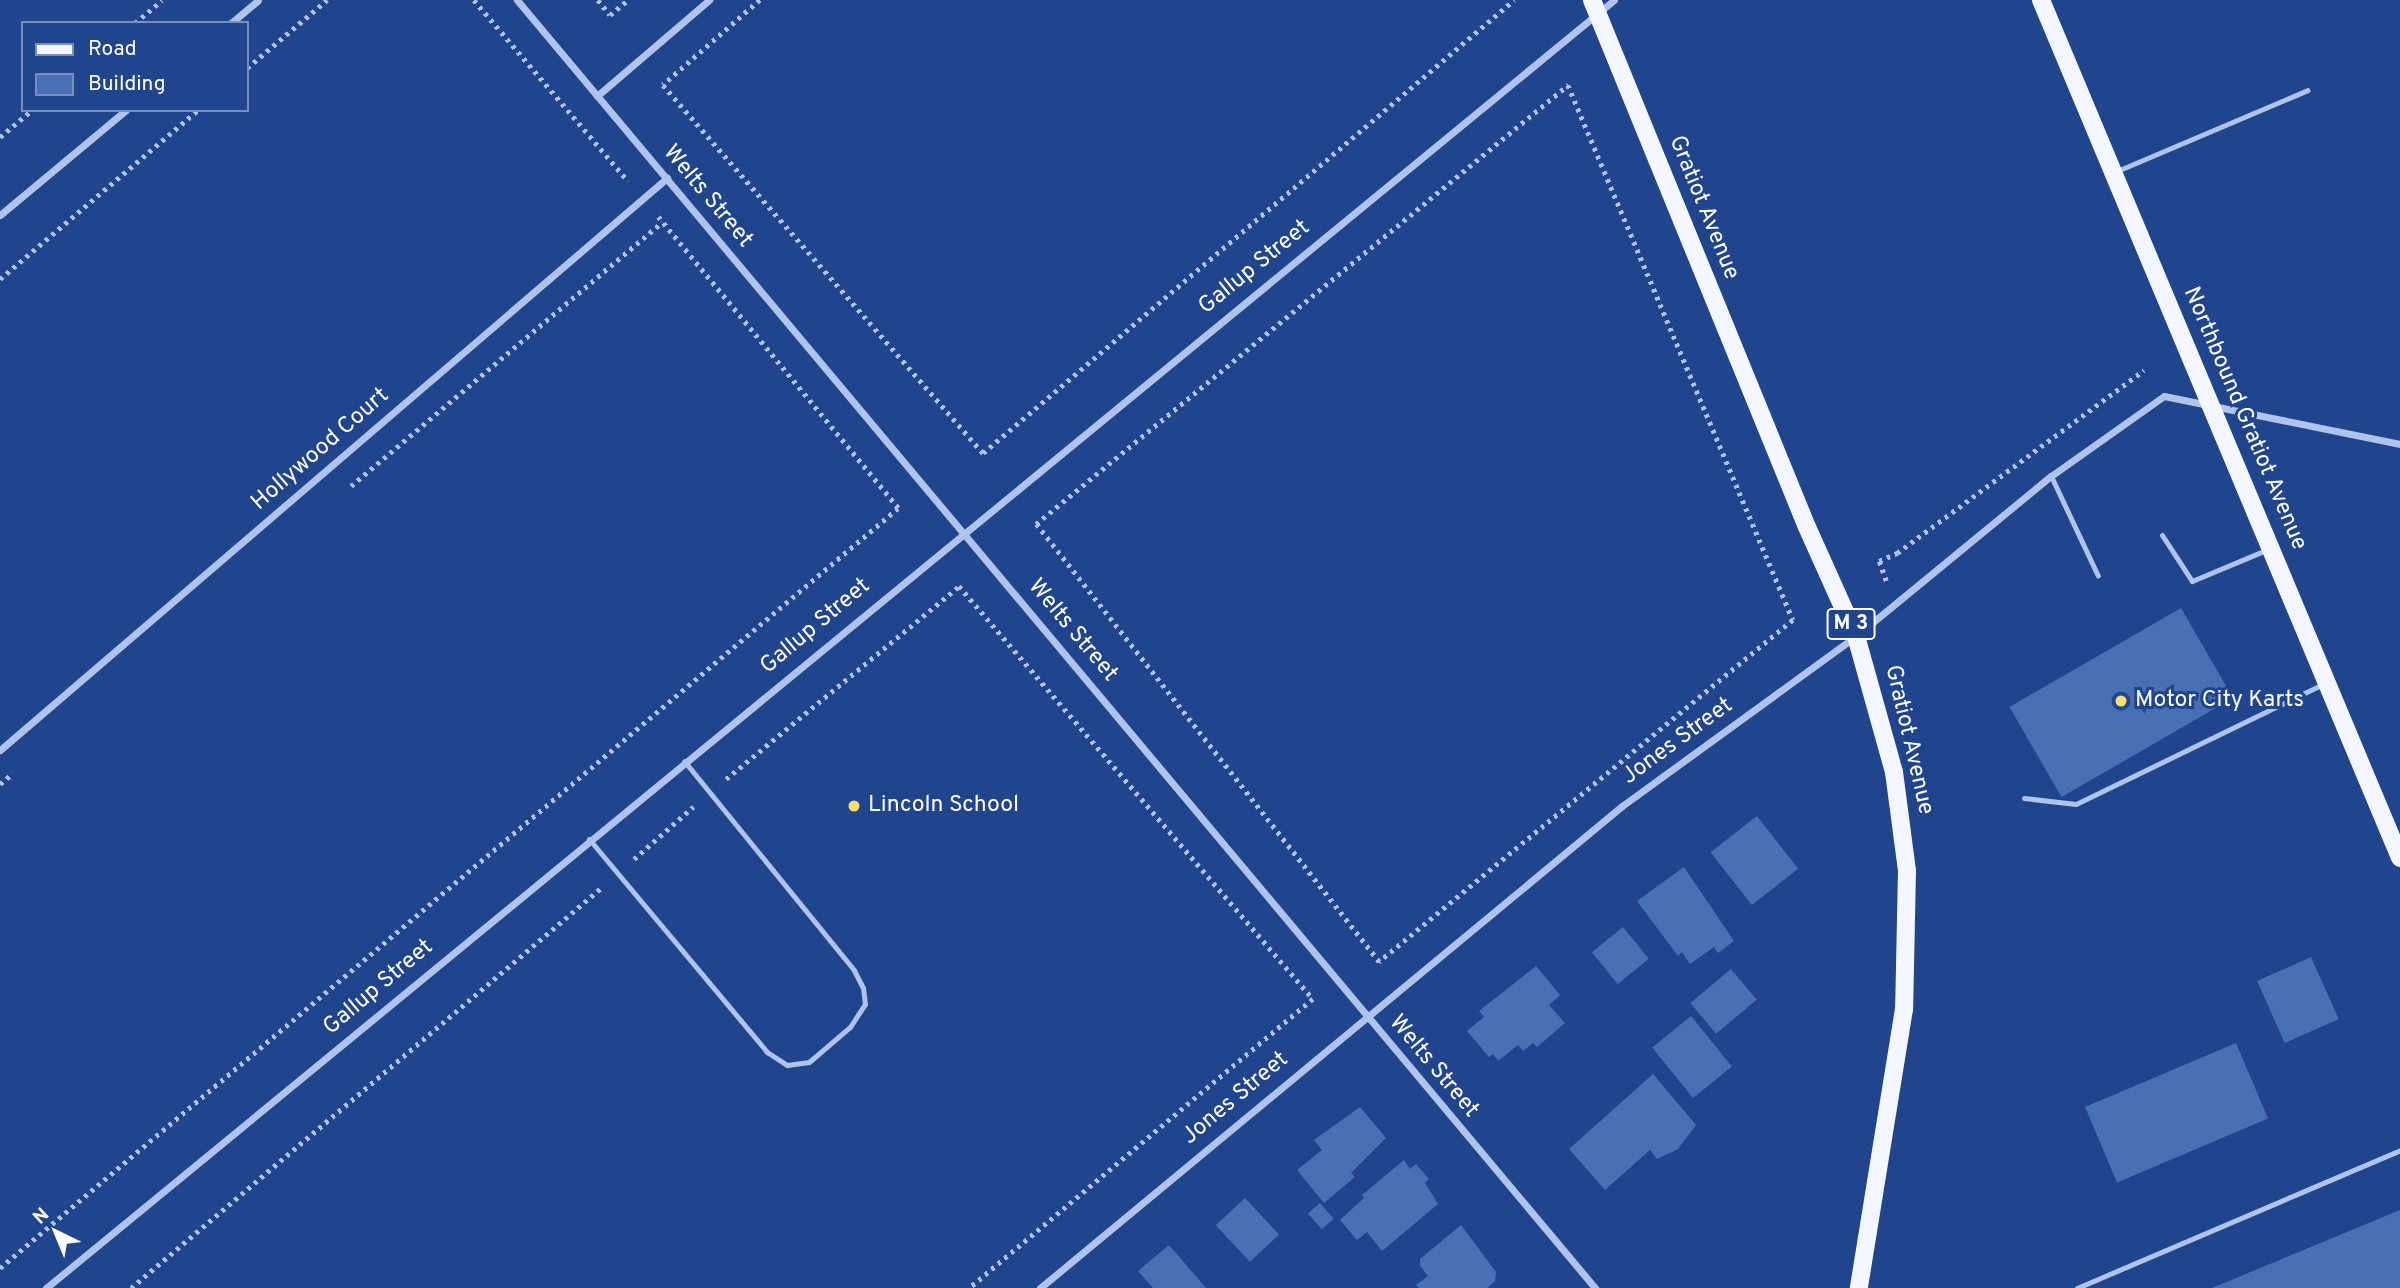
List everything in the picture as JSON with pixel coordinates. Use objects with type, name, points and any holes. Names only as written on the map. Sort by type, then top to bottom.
[{"type":"main road","name":"Northbound Gratiot Avenue","points":[[2041,0],[2400,858]]},
{"type":"main road","name":"Gratiot Avenue","points":[[1594,7],[1807,527],[1856,636],[1894,772],[1907,871],[1908,934],[1893,1102],[1859,1288]]},
{"type":"street","points":[[233,21],[258,0]]},
{"type":"street","name":"Welts Street","points":[[517,0],[1595,1288]]},
{"type":"street","points":[[597,96],[709,0]]},
{"type":"street","name":"Gallup Street","points":[[46,1288],[1594,7],[1614,0]]},
{"type":"street","points":[[0,215],[124,112]]},
{"type":"street","name":"Hollywood Court","points":[[0,750],[667,178]]},
{"type":"street","name":"Jones Street","points":[[1040,1288],[1365,1016],[1622,806],[1856,636],[2050,476],[2164,396],[2400,444]]},
{"type":"lane","points":[[2114,172],[2308,90]]},
{"type":"lane","points":[[2050,476],[2098,576]]},
{"type":"lane","points":[[2162,535],[2192,581],[2272,548]]},
{"type":"lane","points":[[2024,798],[2076,804],[2327,682]]},
{"type":"lane","points":[[589,839],[767,1052],[787,1065],[809,1062],[850,1027],[864,1004],[854,970],[684,761]]},
{"type":"lane","points":[[2077,1288],[2400,1150]]},
{"type":"path","points":[[137,21],[162,0]]},
{"type":"path","points":[[248,67],[327,0]]},
{"type":"path","points":[[0,1268],[898,508],[644,200],[474,0]]},
{"type":"path","points":[[598,0],[610,15],[628,0]]},
{"type":"path","points":[[760,0],[663,85],[983,453],[1514,0]]},
{"type":"path","points":[[1568,85],[1793,620],[1379,962],[1036,524],[1568,85]]},
{"type":"path","points":[[0,137],[30,112]]},
{"type":"path","points":[[0,279],[196,112]]},
{"type":"path","points":[[131,1288],[618,874],[709,793],[959,586],[1313,999],[970,1288]]},
{"type":"building","name":"Motor City Karts","points":[[2181,608],[2233,698],[2062,797],[2010,707]]},
{"type":"building","points":[[1757,816],[1798,869],[1752,905],[1711,852]]},
{"type":"building","points":[[1684,867],[1734,941],[1718,953],[1714,947],[1690,964],[1682,952],[1678,956],[1637,901]]},
{"type":"building","points":[[1623,927],[1649,959],[1618,984],[1592,952]]},
{"type":"building","points":[[2311,957],[2339,1019],[2285,1043],[2257,981]]},
{"type":"building","points":[[1536,966],[1560,995],[1549,1005],[1565,1023],[1537,1047],[1533,1043],[1523,1051],[1518,1045],[1498,1061],[1493,1054],[1489,1057],[1467,1031],[1484,1017],[1479,1011]]},
{"type":"building","points":[[1731,969],[1757,1000],[1716,1034],[1690,1003]]},
{"type":"building","points":[[1691,1016],[1732,1067],[1693,1098],[1652,1047]]},
{"type":"building","points":[[2236,1043],[2268,1118],[2117,1183],[2085,1107]]},
{"type":"building","points":[[1653,1074],[1696,1125],[1678,1149],[1657,1159],[1650,1150],[1605,1190],[1569,1149]]},
{"type":"building","points":[[1360,1107],[1386,1138],[1351,1173],[1355,1177],[1324,1203],[1297,1170],[1322,1150],[1314,1140]]},
{"type":"building","points":[[1404,1160],[1410,1169],[1416,1164],[1429,1179],[1425,1183],[1438,1204],[1382,1251],[1367,1232],[1357,1240],[1340,1220],[1364,1198],[1362,1195]]},
{"type":"building","points":[[1245,1198],[1279,1235],[1250,1262],[1216,1225]]},
{"type":"building","points":[[1320,1203],[1334,1219],[1322,1229],[1308,1213]]},
{"type":"building","points":[[2400,1210],[2400,1288],[2212,1288]]},
{"type":"building","points":[[1461,1225],[1496,1272],[1495,1281],[1487,1288],[1419,1288],[1416,1285],[1428,1276],[1420,1266],[1420,1259]]},
{"type":"building","points":[[1169,1245],[1206,1288],[1153,1288],[1138,1271]]},
{"type":"place","name":"Motor City Karts","points":[[2121,701]]},
{"type":"place","name":"Lincoln School","points":[[854,806]]}]
